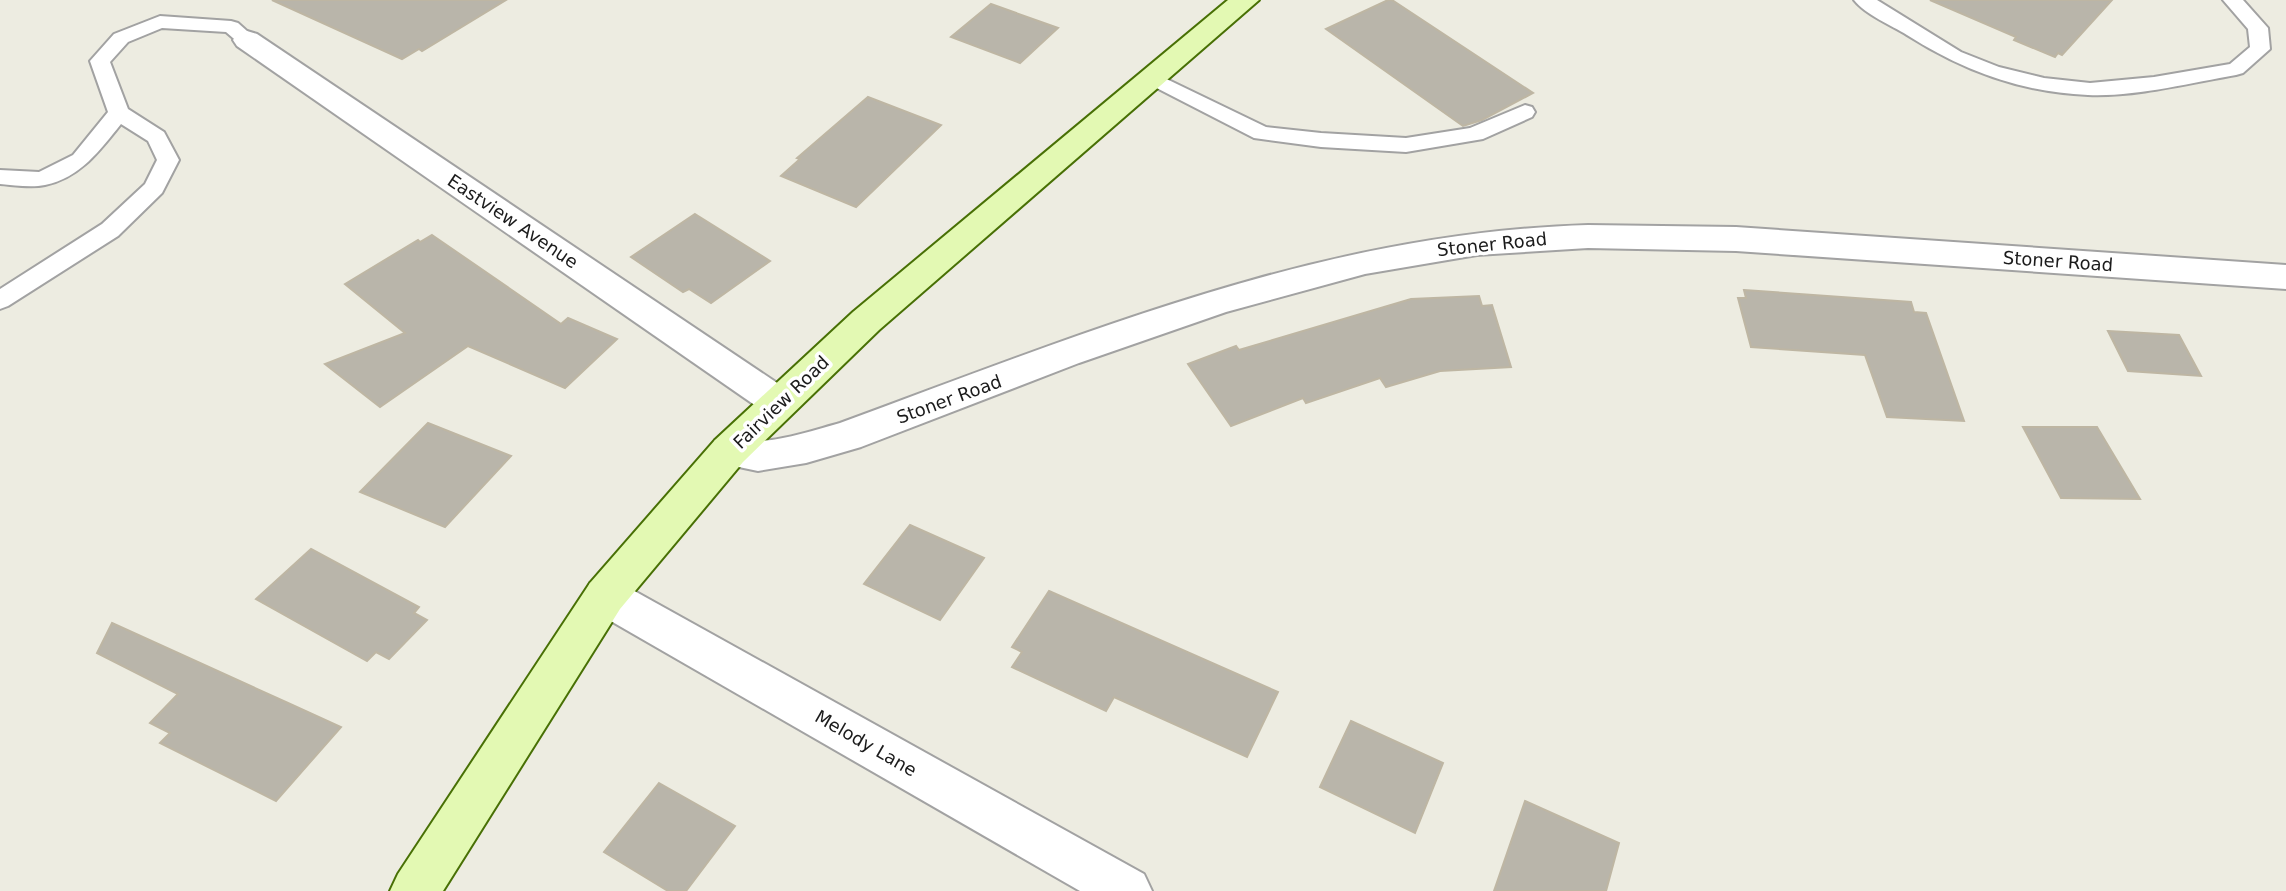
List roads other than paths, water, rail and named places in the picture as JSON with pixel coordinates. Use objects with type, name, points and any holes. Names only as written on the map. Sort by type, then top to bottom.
[{"type":"main road","name":"Fairview Road","points":[[415,891],[605,596],[729,452],[943,254],[1245,0]]},
{"type":"street","name":"Eastview Avenue","points":[[247,40],[779,403]]},
{"type":"street","name":"Stoner Road","points":[[729,452],[758,456],[806,448],[847,436],[1186,312],[1266,286],[1348,265],[1502,240],[1647,236],[1736,239],[2286,277]]},
{"type":"street","name":"Melody Lane","points":[[605,596],[1127,891]]},
{"type":"lane","points":[[1864,0],[1954,56],[1992,71],[2044,84],[2090,89],[2154,83],[2236,69],[2260,49],[2258,27],[2233,0]]},
{"type":"lane","points":[[0,300],[110,230],[154,188],[168,160],[156,137],[119,113],[100,61],[121,38],[160,22],[231,27],[247,40]]},
{"type":"lane","points":[[1152,78],[1261,133],[1321,141],[1406,145],[1475,134],[1525,112]]},
{"type":"lane","points":[[0,177],[42,179],[80,160],[119,113]]}]
